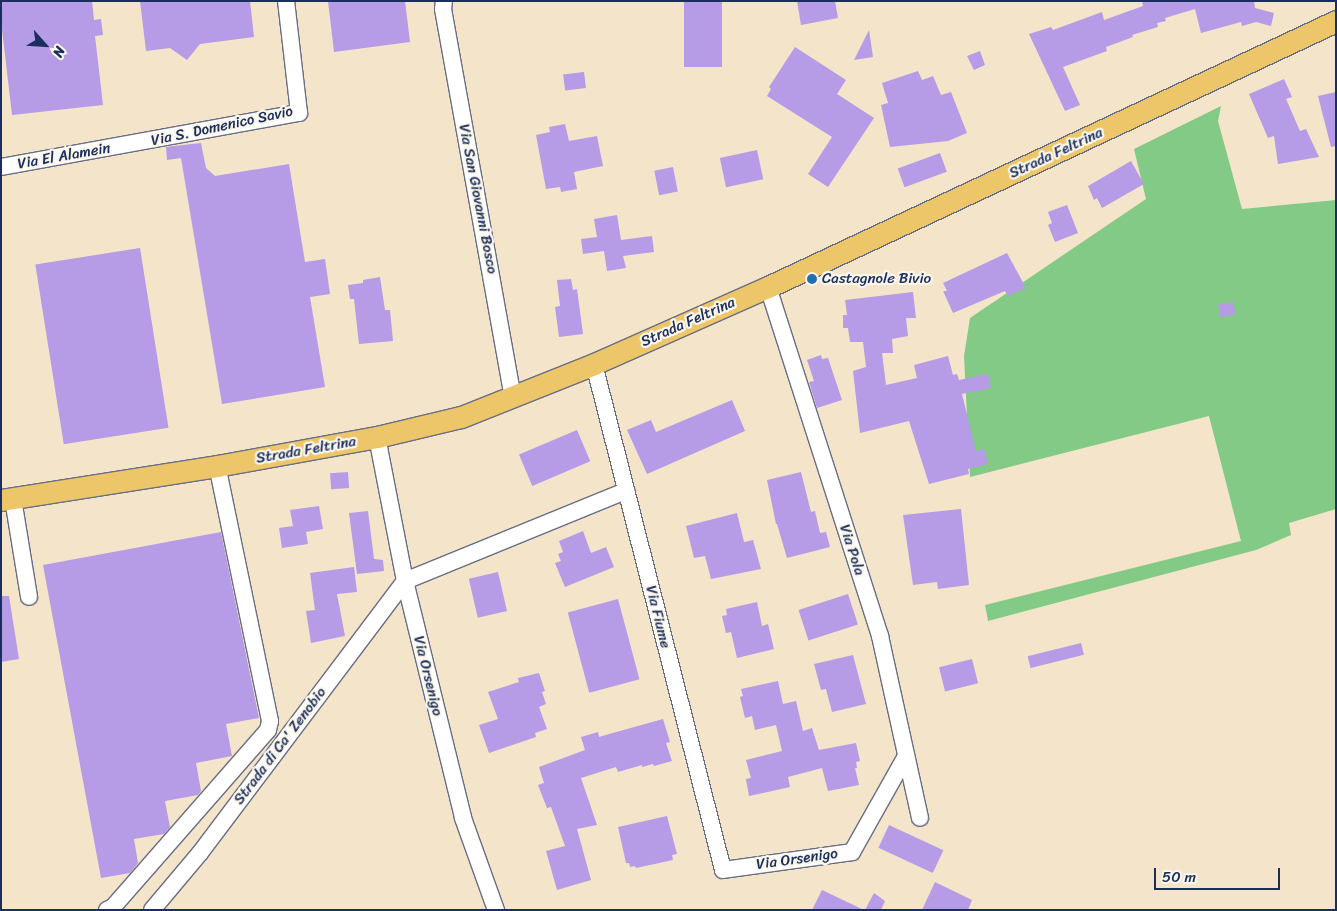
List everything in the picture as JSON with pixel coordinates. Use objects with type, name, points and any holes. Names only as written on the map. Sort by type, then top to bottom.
[{"type":"main road","name":"Strada Feltrina","points":[[7,499],[217,466],[377,438],[461,417],[594,364],[768,287],[1336,21]]},
{"type":"street","name":"Via S. Domenico Savio","points":[[127,146],[299,113],[286,1]]},
{"type":"street","name":"Via San Giovanni Bosco","points":[[444,1],[442,9],[513,397]]},
{"type":"street","name":"Via El Alamein","points":[[1,167],[127,146]]},
{"type":"street","name":"Via Pola","points":[[768,287],[880,636],[920,818]]},
{"type":"street","name":"Via Fiume","points":[[594,364],[723,870]]},
{"type":"street","name":"Via Orsenigo","points":[[377,438],[405,581],[463,818],[496,910]]},
{"type":"street","points":[[107,910],[113,907],[268,730],[270,721],[217,466]]},
{"type":"street","points":[[405,581],[626,491]]},
{"type":"street","points":[[7,499],[29,597]]},
{"type":"street","name":"Strada di Ca' Zenobio","points":[[152,910],[200,852],[405,581]]},
{"type":"street","name":"Via Orsenigo","points":[[723,870],[852,852],[906,756]]},
{"type":"green space","points":[[1221,106],[1218,121],[1242,209],[1336,200],[1336,509],[1289,523],[1291,535],[1256,550],[988,621],[985,605],[1241,541],[1209,416],[970,477],[964,356],[970,318],[1146,199],[1134,149]]},
{"type":"building","points":[[1,1],[92,1],[94,20],[101,19],[103,35],[95,36],[103,105],[12,115],[1,21]]},
{"type":"building","points":[[140,1],[250,1],[254,37],[200,44],[187,60],[170,48],[146,51]]},
{"type":"building","points":[[328,1],[405,1],[410,42],[334,52]]},
{"type":"building","points":[[684,1],[722,1],[722,67],[684,67]]},
{"type":"building","points":[[797,1],[835,1],[838,18],[801,25]]},
{"type":"building","points":[[1142,1],[1254,1],[1255,8],[1274,13],[1271,26],[1256,22],[1242,26],[1241,22],[1201,33],[1195,9],[1165,18],[1166,21],[1157,23],[1158,27],[1132,35],[1133,37],[1106,47],[1107,51],[1063,67],[1080,105],[1065,111],[1029,34],[1051,27],[1053,30],[1102,12],[1104,20],[1143,6]]},
{"type":"building","points":[[869,30],[873,57],[854,60]]},
{"type":"building","points":[[795,47],[846,80],[837,94],[874,118],[828,187],[808,174],[832,137],[767,96],[771,89],[769,87]]},
{"type":"building","points":[[980,51],[985,65],[974,70],[967,56]]},
{"type":"building","points":[[918,71],[922,80],[933,76],[941,95],[951,92],[967,133],[948,141],[890,147],[881,105],[888,103],[882,83]]},
{"type":"building","points":[[584,72],[586,88],[565,90],[563,75]]},
{"type":"building","points":[[1284,79],[1292,97],[1286,99],[1300,131],[1306,129],[1319,157],[1278,164],[1274,136],[1268,138],[1249,94]]},
{"type":"building","points":[[1336,92],[1336,146],[1331,147],[1318,96]]},
{"type":"building","points":[[565,124],[569,141],[597,136],[603,166],[574,172],[577,189],[561,192],[560,187],[546,189],[536,135],[550,132],[549,127]]},
{"type":"building","points":[[201,143],[206,168],[215,176],[289,164],[305,262],[325,259],[330,294],[310,297],[325,387],[222,404],[181,158],[167,160],[166,147]]},
{"type":"building","points":[[757,150],[763,179],[726,187],[720,158]]},
{"type":"building","points":[[940,153],[947,172],[905,187],[898,168]]},
{"type":"building","points":[[1131,161],[1144,184],[1102,208],[1097,198],[1094,200],[1088,186]]},
{"type":"building","points":[[673,167],[678,192],[659,195],[654,171]]},
{"type":"building","points":[[1067,205],[1078,233],[1055,242],[1048,225],[1052,223],[1048,212]]},
{"type":"building","points":[[617,215],[621,240],[652,236],[654,252],[623,256],[626,268],[607,271],[604,251],[583,254],[581,239],[597,237],[594,219]]},
{"type":"building","points":[[140,248],[168,428],[64,444],[35,265]]},
{"type":"building","points":[[1007,253],[1026,288],[1008,296],[1005,291],[953,313],[943,291],[947,291],[943,283]]},
{"type":"building","points":[[380,277],[385,310],[390,310],[393,341],[359,344],[354,299],[350,299],[348,285],[363,283],[363,280]]},
{"type":"building","points":[[571,279],[573,290],[577,289],[583,334],[559,337],[555,307],[560,306],[557,280]]},
{"type":"building","points":[[913,292],[916,318],[906,318],[908,336],[892,339],[893,353],[882,353],[886,385],[917,378],[914,365],[948,356],[953,375],[957,374],[959,380],[988,374],[991,388],[962,394],[976,451],[984,449],[988,464],[968,469],[969,474],[929,484],[909,421],[860,433],[853,371],[866,367],[863,342],[850,342],[848,328],[843,328],[843,315],[847,315],[845,300]]},
{"type":"building","points":[[1233,302],[1235,315],[1220,317],[1218,304]]},
{"type":"building","points":[[821,355],[822,359],[828,358],[842,400],[817,408],[809,382],[814,381],[807,360]]},
{"type":"building","points":[[732,400],[745,431],[647,474],[627,430],[651,420],[656,432]]},
{"type":"building","points":[[577,430],[590,461],[532,486],[519,455]]},
{"type":"building","points":[[348,472],[349,488],[331,489],[330,473]]},
{"type":"building","points":[[801,472],[811,512],[815,511],[820,533],[826,532],[830,547],[787,558],[776,524],[767,480]]},
{"type":"building","points":[[319,506],[323,529],[306,532],[308,544],[282,548],[279,528],[293,526],[290,510]]},
{"type":"building","points":[[961,509],[969,585],[938,589],[937,582],[913,585],[903,515]]},
{"type":"building","points":[[368,511],[374,559],[383,560],[384,571],[357,574],[349,513]]},
{"type":"building","points":[[737,513],[744,542],[753,540],[761,569],[711,579],[705,556],[694,558],[686,526]]},
{"type":"building","points":[[583,531],[591,553],[606,547],[614,567],[565,587],[555,563],[561,561],[558,554],[563,552],[559,541]]},
{"type":"building","points":[[221,532],[259,718],[226,724],[232,756],[196,763],[201,791],[198,795],[165,801],[170,827],[164,834],[134,839],[138,863],[130,873],[101,878],[43,565]]},
{"type":"building","points":[[354,567],[357,592],[337,594],[345,636],[311,643],[306,611],[315,610],[310,573]]},
{"type":"building","points":[[498,572],[507,611],[478,618],[469,579]]},
{"type":"building","points":[[848,594],[858,624],[808,641],[799,610]]},
{"type":"building","points":[[1,596],[9,596],[19,659],[1,662]]},
{"type":"building","points":[[618,599],[639,679],[589,693],[568,612]]},
{"type":"building","points":[[757,602],[762,626],[768,624],[774,649],[737,658],[731,632],[726,633],[722,616],[727,615],[726,609]]},
{"type":"building","points":[[1081,643],[1084,655],[1031,668],[1028,656]]},
{"type":"building","points":[[853,655],[866,704],[832,712],[826,689],[821,690],[814,664]]},
{"type":"building","points":[[972,659],[978,683],[945,691],[939,667]]},
{"type":"building","points":[[539,673],[545,691],[542,692],[546,704],[539,707],[547,729],[535,733],[536,737],[489,753],[479,725],[498,719],[488,692],[519,682],[518,678]]},
{"type":"building","points":[[778,681],[783,704],[796,701],[803,731],[812,728],[819,750],[856,743],[860,761],[856,762],[857,768],[855,768],[859,785],[828,791],[822,768],[788,777],[790,787],[749,796],[746,779],[751,778],[746,760],[782,751],[776,725],[755,730],[752,716],[745,718],[740,697],[743,696],[741,689]]},
{"type":"building","points":[[663,719],[670,742],[666,743],[672,761],[654,766],[653,764],[642,767],[642,765],[618,772],[616,767],[581,778],[597,825],[577,829],[591,880],[557,890],[546,851],[565,846],[551,807],[547,808],[538,785],[544,783],[539,767],[585,750],[581,737],[598,732],[599,737]]},
{"type":"building","points":[[667,816],[677,854],[672,855],[673,860],[636,868],[635,866],[630,867],[629,863],[626,863],[618,827]]},
{"type":"building","points":[[889,825],[943,850],[933,873],[878,848]]},
{"type":"building","points":[[935,882],[972,900],[968,910],[922,910]]},
{"type":"building","points":[[822,890],[864,910],[812,910]]},
{"type":"building","points":[[874,893],[885,901],[881,910],[865,910]]},
{"type":"place","name":"Castagnole Bivio","points":[[812,279]]}]
